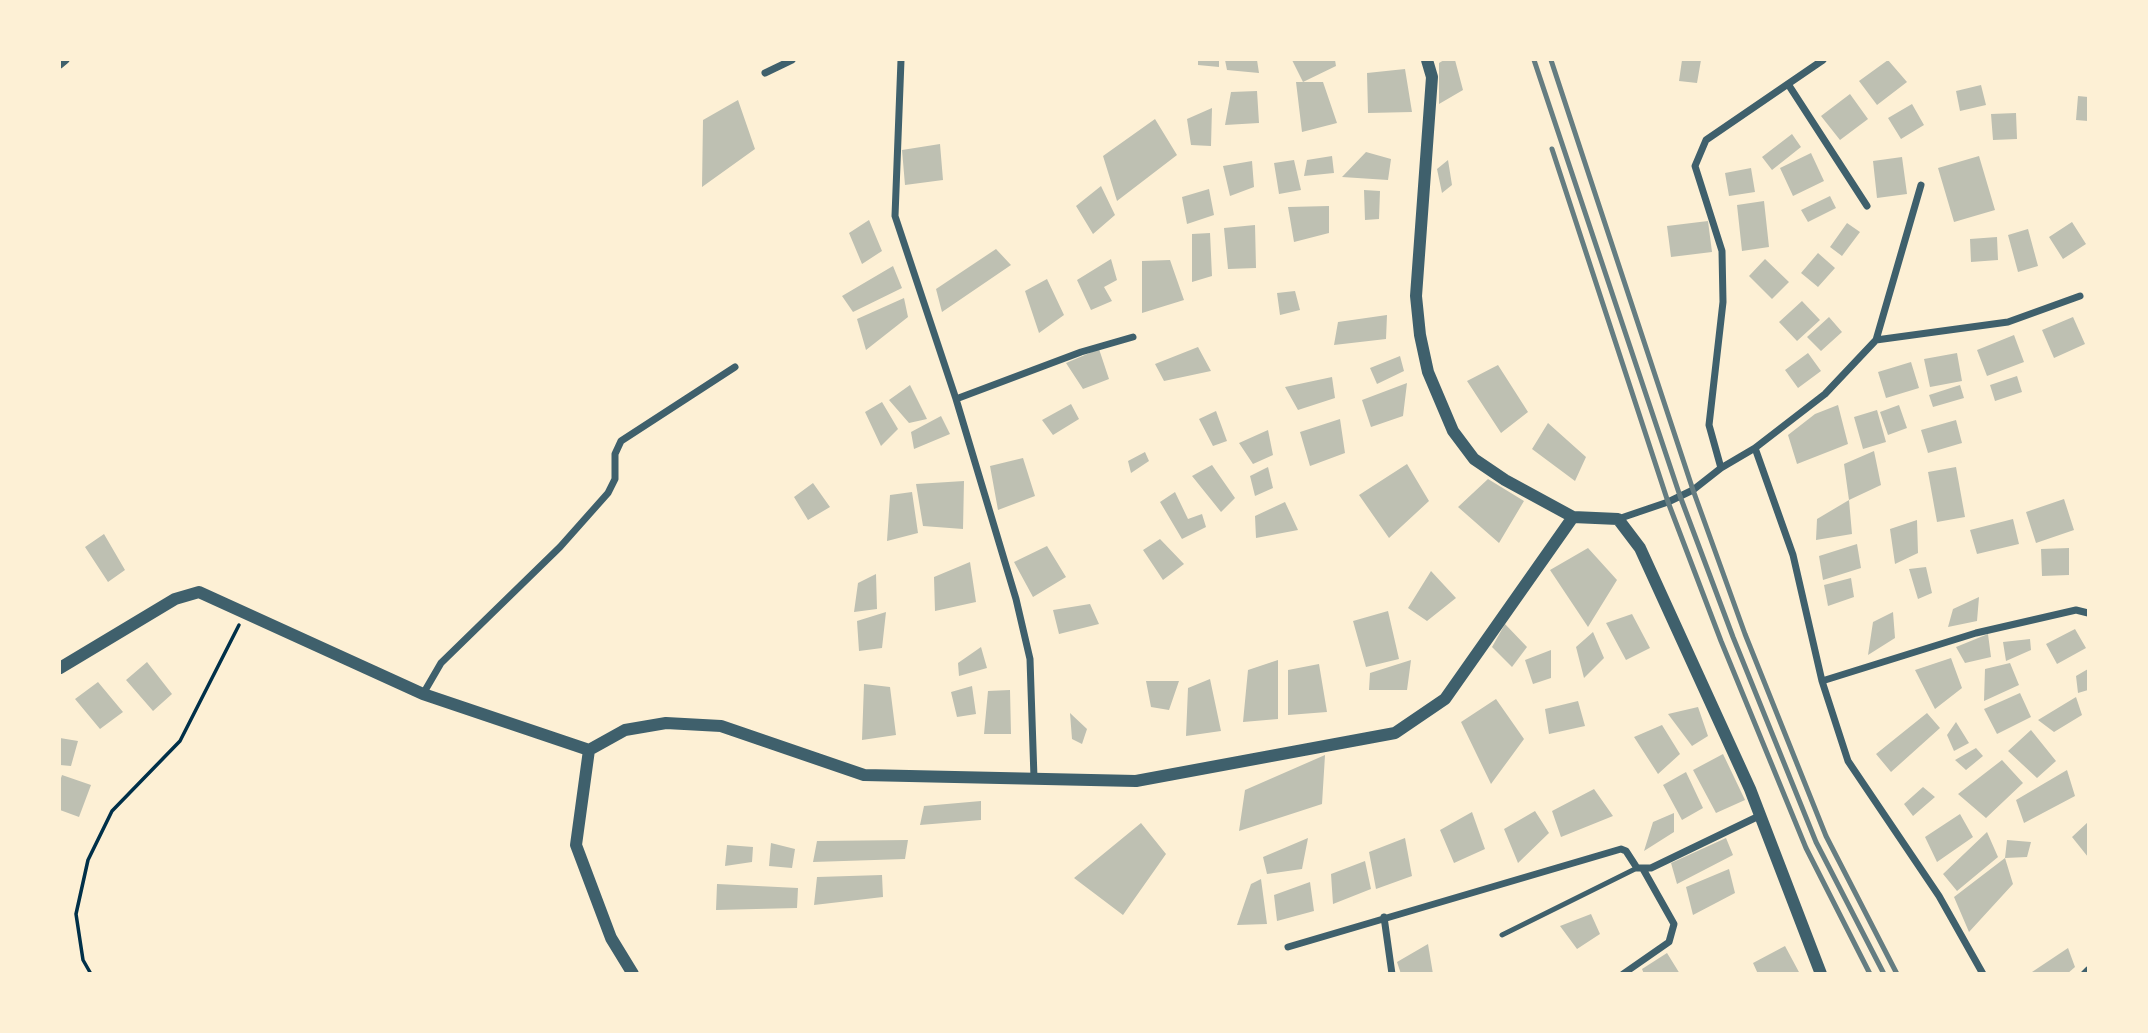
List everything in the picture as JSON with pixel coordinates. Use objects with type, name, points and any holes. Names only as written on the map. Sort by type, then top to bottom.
[{"type":"street","points":[[60,65],[66,60]]},
{"type":"street","points":[[765,73],[792,60]]},
{"type":"street","points":[[901,60],[895,216],[956,400],[1016,599],[1030,659],[1034,778]]},
{"type":"street","points":[[1427,60],[1432,77],[1416,296],[1420,335],[1428,372],[1453,430],[1474,458],[1505,480],[1573,517],[1618,519],[1693,490],[1721,468],[1755,448],[1825,394],[1876,340],[1921,185]]},
{"type":"street","points":[[1721,468],[1709,425],[1723,302],[1722,251],[1695,166],[1706,140],[1817,61]]},
{"type":"street","points":[[1788,84],[1867,206]]},
{"type":"street","points":[[1876,340],[2008,321],[2080,296]]},
{"type":"street","points":[[956,400],[1080,352],[1133,337]]},
{"type":"street","points":[[423,694],[441,663],[560,547],[608,493],[615,478],[615,454],[621,441],[735,367]]},
{"type":"street","points":[[1755,448],[1793,555],[1822,681],[1848,761],[1939,896],[1983,974]]},
{"type":"street","points":[[60,668],[175,599],[199,593],[423,694],[589,750],[625,730],[666,723],[721,726],[864,775],[1136,781],[1395,733],[1445,699],[1573,517]]},
{"type":"street","points":[[1618,519],[1640,548],[1750,789],[1821,974]]},
{"type":"street","points":[[1822,681],[1976,633],[2077,610],[2088,614]]},
{"type":"street","points":[[589,750],[576,845],[611,938],[634,974]]},
{"type":"street","points":[[1640,869],[1759,816]]},
{"type":"street","points":[[1288,947],[1621,849],[1626,851],[1640,869],[1675,924],[1669,942],[1623,974]]},
{"type":"street","points":[[1384,918],[1392,974]]},
{"type":"street","points":[[2084,974],[2088,970]]},
{"type":"lane","points":[[1502,935],[1640,869]]},
{"type":"path","points":[[91,974],[83,960],[76,914],[88,860],[112,811],[180,741],[245,613]]},
{"type":"building","points":[[1198,60],[1219,60],[1219,67],[1198,65]]},
{"type":"building","points":[[1225,60],[1257,60],[1259,73],[1227,70]]},
{"type":"building","points":[[1292,60],[1335,60],[1336,66],[1303,82]]},
{"type":"building","points":[[1455,60],[1463,90],[1439,104],[1439,63]]},
{"type":"building","points":[[1682,60],[1701,60],[1697,83],[1679,81]]},
{"type":"building","points":[[1888,60],[1907,82],[1877,105],[1859,81]]},
{"type":"building","points":[[1405,69],[1412,112],[1368,113],[1367,73]]},
{"type":"building","points":[[1296,82],[1323,82],[1337,123],[1302,132]]},
{"type":"building","points":[[1981,85],[1986,105],[1960,111],[1956,91]]},
{"type":"building","points":[[1257,91],[1259,123],[1225,125],[1231,92]]},
{"type":"building","points":[[1850,94],[1868,119],[1840,140],[1821,116]]},
{"type":"building","points":[[2078,96],[2088,97],[2088,121],[2076,120]]},
{"type":"building","points":[[738,100],[755,149],[702,187],[703,120]]},
{"type":"building","points":[[1912,104],[1924,125],[1901,139],[1888,118]]},
{"type":"building","points":[[1212,108],[1211,146],[1191,145],[1187,119]]},
{"type":"building","points":[[2016,113],[2017,139],[1993,140],[1991,114]]},
{"type":"building","points":[[1155,119],[1177,155],[1117,201],[1103,156]]},
{"type":"building","points":[[1792,134],[1801,147],[1772,170],[1762,157]]},
{"type":"building","points":[[940,144],[943,180],[905,185],[902,150]]},
{"type":"building","points":[[1366,152],[1391,159],[1388,180],[1342,177]]},
{"type":"building","points":[[1811,153],[1824,181],[1793,196],[1780,168]]},
{"type":"building","points":[[1332,156],[1334,173],[1304,176],[1307,160]]},
{"type":"building","points":[[1979,156],[1995,210],[1954,222],[1938,168]]},
{"type":"building","points":[[1902,157],[1907,194],[1877,198],[1873,161]]},
{"type":"building","points":[[1294,160],[1301,190],[1279,194],[1274,163]]},
{"type":"building","points":[[1448,160],[1452,185],[1442,193],[1437,169]]},
{"type":"building","points":[[1252,161],[1254,187],[1230,196],[1223,166]]},
{"type":"building","points":[[1751,168],[1755,192],[1729,196],[1725,173]]},
{"type":"building","points":[[1101,186],[1115,215],[1093,234],[1076,206]]},
{"type":"building","points":[[1209,189],[1214,215],[1187,224],[1182,197]]},
{"type":"building","points":[[1364,190],[1380,191],[1379,219],[1365,220]]},
{"type":"building","points":[[1830,196],[1836,208],[1808,222],[1801,210]]},
{"type":"building","points":[[1764,201],[1769,247],[1742,251],[1737,205]]},
{"type":"building","points":[[1329,206],[1329,233],[1294,242],[1288,207]]},
{"type":"building","points":[[869,220],[882,251],[862,264],[849,233]]},
{"type":"building","points":[[1708,221],[1712,252],[1671,257],[1667,226]]},
{"type":"building","points":[[2072,222],[2086,244],[2063,259],[2049,237]]},
{"type":"building","points":[[1847,223],[1860,232],[1842,256],[1830,247]]},
{"type":"building","points":[[1255,225],[1256,268],[1228,269],[1224,228]]},
{"type":"building","points":[[2028,229],[2038,266],[2018,272],[2008,235]]},
{"type":"building","points":[[1210,233],[1212,276],[1192,282],[1192,234]]},
{"type":"building","points":[[1997,237],[1998,260],[1971,262],[1970,239]]},
{"type":"building","points":[[996,249],[1011,265],[942,312],[936,289]]},
{"type":"building","points":[[1818,253],[1835,268],[1818,287],[1801,273]]},
{"type":"building","points":[[1111,259],[1117,280],[1104,287],[1112,301],[1091,310],[1077,280]]},
{"type":"building","points":[[1765,259],[1789,282],[1772,299],[1749,276]]},
{"type":"building","points":[[1170,260],[1184,300],[1142,313],[1142,261]]},
{"type":"building","points":[[893,266],[902,288],[853,312],[842,296]]},
{"type":"building","points":[[1047,279],[1064,315],[1039,333],[1025,291]]},
{"type":"building","points":[[1295,291],[1300,310],[1280,315],[1277,293]]},
{"type":"building","points":[[904,298],[908,317],[866,350],[857,319]]},
{"type":"building","points":[[1802,301],[1820,320],[1797,341],[1779,322]]},
{"type":"building","points":[[1387,315],[1386,339],[1334,345],[1338,322]]},
{"type":"building","points":[[1829,317],[1842,332],[1821,351],[1807,337]]},
{"type":"building","points":[[2073,317],[2085,344],[2054,358],[2042,330]]},
{"type":"building","points":[[2014,335],[2024,362],[1987,376],[1977,350]]},
{"type":"building","points":[[1198,347],[1211,371],[1164,381],[1155,364]]},
{"type":"building","points":[[1099,349],[1109,379],[1083,389],[1066,363]]},
{"type":"building","points":[[1808,353],[1821,371],[1798,388],[1785,370]]},
{"type":"building","points":[[1957,353],[1962,381],[1930,387],[1924,359]]},
{"type":"building","points":[[1400,356],[1404,371],[1377,384],[1370,368]]},
{"type":"building","points":[[1911,362],[1919,388],[1886,398],[1878,372]]},
{"type":"building","points":[[1498,365],[1528,412],[1501,433],[1467,381]]},
{"type":"building","points":[[2017,376],[2022,392],[1995,401],[1990,385]]},
{"type":"building","points":[[1332,377],[1335,398],[1298,410],[1285,387]]},
{"type":"building","points":[[1407,383],[1403,416],[1371,427],[1362,400]]},
{"type":"building","points":[[910,385],[927,419],[909,423],[889,400]]},
{"type":"building","points":[[1960,385],[1964,398],[1933,407],[1929,395]]},
{"type":"building","points":[[882,402],[898,429],[881,446],[865,412]]},
{"type":"building","points":[[1071,404],[1079,419],[1053,435],[1042,420]]},
{"type":"building","points":[[1838,405],[1848,444],[1797,464],[1788,435],[1815,414]]},
{"type":"building","points":[[1899,405],[1907,428],[1888,435],[1880,412]]},
{"type":"building","points":[[1877,410],[1886,442],[1863,449],[1854,417]]},
{"type":"building","points":[[1216,411],[1227,441],[1213,446],[1199,419]]},
{"type":"building","points":[[941,416],[950,434],[914,449],[911,432]]},
{"type":"building","points":[[1340,419],[1345,453],[1310,466],[1300,432]]},
{"type":"building","points":[[1956,420],[1962,443],[1928,453],[1921,430]]},
{"type":"building","points":[[1548,423],[1586,457],[1575,481],[1532,449]]},
{"type":"building","points":[[1268,430],[1273,455],[1253,464],[1239,443]]},
{"type":"building","points":[[1874,451],[1881,485],[1849,500],[1844,464]]},
{"type":"building","points":[[1145,452],[1149,461],[1131,473],[1128,461]]},
{"type":"building","points":[[1023,458],[1035,496],[998,510],[990,466]]},
{"type":"building","points":[[1407,464],[1429,501],[1389,538],[1359,495]]},
{"type":"building","points":[[1212,465],[1235,498],[1221,512],[1192,476]]},
{"type":"building","points":[[1268,467],[1273,488],[1255,496],[1250,476]]},
{"type":"building","points":[[1956,467],[1965,517],[1937,522],[1928,472]]},
{"type":"building","points":[[1488,479],[1524,501],[1499,543],[1458,507]]},
{"type":"building","points":[[964,481],[963,529],[923,526],[916,484]]},
{"type":"building","points":[[813,483],[830,507],[808,520],[794,497]]},
{"type":"building","points":[[912,492],[918,533],[887,541],[890,495]]},
{"type":"building","points":[[1175,492],[1188,519],[1202,514],[1206,527],[1182,539],[1160,502]]},
{"type":"building","points":[[2064,499],[2074,530],[2036,543],[2026,512]]},
{"type":"building","points":[[1849,500],[1852,534],[1816,540],[1817,519]]},
{"type":"building","points":[[1285,502],[1298,530],[1256,538],[1255,516]]},
{"type":"building","points":[[2013,519],[2019,544],[1977,554],[1970,530]]},
{"type":"building","points":[[1917,520],[1918,553],[1895,564],[1890,529]]},
{"type":"building","points":[[104,534],[125,570],[108,582],[85,547]]},
{"type":"building","points":[[1160,539],[1184,564],[1163,580],[1143,550]]},
{"type":"building","points":[[1857,544],[1861,568],[1823,580],[1819,556]]},
{"type":"building","points":[[1047,546],[1066,577],[1033,597],[1014,562]]},
{"type":"building","points":[[1588,548],[1617,580],[1588,627],[1550,570]]},
{"type":"building","points":[[2069,548],[2069,575],[2042,576],[2041,549]]},
{"type":"building","points":[[970,562],[976,602],[935,611],[934,577]]},
{"type":"building","points":[[1926,567],[1932,593],[1918,599],[1909,569]]},
{"type":"building","points":[[1431,571],[1456,598],[1427,621],[1408,608]]},
{"type":"building","points":[[876,574],[877,609],[854,612],[858,583]]},
{"type":"building","points":[[1851,578],[1854,597],[1828,606],[1824,585]]},
{"type":"building","points":[[1979,597],[1977,621],[1948,627],[1953,609]]},
{"type":"building","points":[[1090,604],[1099,624],[1059,634],[1053,610]]},
{"type":"building","points":[[1388,611],[1399,659],[1366,667],[1353,621]]},
{"type":"building","points":[[886,612],[882,648],[859,651],[857,621]]},
{"type":"building","points":[[1893,612],[1895,638],[1868,655],[1873,622]]},
{"type":"building","points":[[1632,614],[1650,648],[1626,660],[1606,623]]},
{"type":"building","points":[[1505,624],[1527,647],[1512,667],[1492,647]]},
{"type":"building","points":[[2075,629],[2086,648],[2057,664],[2046,644]]},
{"type":"building","points":[[1593,632],[1604,658],[1584,678],[1576,647]]},
{"type":"building","points":[[1988,634],[1991,657],[1965,663],[1956,647]]},
{"type":"building","points":[[2030,639],[2031,650],[2006,661],[2003,642]]},
{"type":"building","points":[[981,647],[987,668],[959,676],[958,663]]},
{"type":"building","points":[[1551,650],[1551,678],[1533,684],[1525,660]]},
{"type":"building","points":[[1951,658],[1962,688],[1935,709],[1915,670]]},
{"type":"building","points":[[1278,660],[1278,719],[1243,722],[1248,670]]},
{"type":"building","points":[[1411,660],[1407,690],[1369,690],[1370,673]]},
{"type":"building","points":[[147,662],[172,694],[153,711],[126,680]]},
{"type":"building","points":[[2010,663],[2019,685],[1984,701],[1985,669]]},
{"type":"building","points":[[1319,664],[1327,712],[1288,715],[1288,670]]},
{"type":"building","points":[[2088,669],[2088,690],[2078,693],[2076,676]]},
{"type":"building","points":[[1210,679],[1221,731],[1186,736],[1188,688]]},
{"type":"building","points":[[1146,681],[1179,681],[1169,710],[1151,707]]},
{"type":"building","points":[[98,682],[123,712],[100,729],[75,699]]},
{"type":"building","points":[[864,684],[890,687],[896,735],[862,740]]},
{"type":"building","points":[[972,686],[976,714],[957,717],[951,692]]},
{"type":"building","points":[[1010,690],[1011,734],[984,734],[988,691]]},
{"type":"building","points":[[2020,693],[2031,717],[1997,734],[1984,709]]},
{"type":"building","points":[[2076,697],[2082,715],[2054,732],[2038,720]]},
{"type":"building","points":[[1496,699],[1524,739],[1491,784],[1461,722]]},
{"type":"building","points":[[1578,701],[1585,726],[1549,734],[1545,709]]},
{"type":"building","points":[[1698,707],[1708,736],[1692,746],[1668,714]]},
{"type":"building","points":[[1070,713],[1087,729],[1082,744],[1072,739]]},
{"type":"building","points":[[1927,713],[1940,728],[1891,772],[1876,754]]},
{"type":"building","points":[[1956,722],[1969,743],[1954,751],[1947,735]]},
{"type":"building","points":[[1662,725],[1680,754],[1658,774],[1634,737]]},
{"type":"building","points":[[2031,730],[2056,761],[2037,778],[2008,751]]},
{"type":"building","points":[[60,738],[78,741],[71,766],[60,765]]},
{"type":"building","points":[[1976,748],[1983,756],[1966,770],[1955,760]]},
{"type":"building","points":[[1723,754],[1745,800],[1716,813],[1693,770]]},
{"type":"building","points":[[1325,755],[1322,804],[1239,831],[1245,790]]},
{"type":"building","points":[[2002,760],[2023,783],[1986,818],[1958,794]]},
{"type":"building","points":[[2067,770],[2075,796],[2024,823],[2016,800]]},
{"type":"building","points":[[1686,772],[1703,808],[1682,820],[1663,785]]},
{"type":"building","points":[[62,775],[91,785],[79,817],[60,810]]},
{"type":"building","points":[[1923,787],[1935,797],[1913,816],[1904,804]]},
{"type":"building","points":[[1594,789],[1613,816],[1561,837],[1552,811]]},
{"type":"building","points":[[981,801],[981,820],[920,825],[924,806]]},
{"type":"building","points":[[1535,811],[1549,833],[1518,863],[1504,829]]},
{"type":"building","points":[[1472,812],[1485,849],[1454,863],[1440,830]]},
{"type":"building","points":[[1674,813],[1674,832],[1644,851],[1653,822]]},
{"type":"building","points":[[1960,814],[1973,837],[1937,862],[1925,837]]},
{"type":"building","points":[[2088,822],[2088,857],[2072,837]]},
{"type":"building","points":[[1141,823],[1166,854],[1123,915],[1074,878]]},
{"type":"building","points":[[1987,832],[1998,857],[1957,891],[1943,874]]},
{"type":"building","points":[[1308,838],[1302,869],[1267,874],[1263,857]]},
{"type":"building","points":[[1405,838],[1412,876],[1376,889],[1369,852]]},
{"type":"building","points":[[1726,838],[1733,855],[1677,884],[1671,863]]},
{"type":"building","points":[[908,840],[905,859],[813,862],[817,841]]},
{"type":"building","points":[[2007,840],[2031,842],[2027,857],[2005,858]]},
{"type":"building","points":[[771,843],[795,849],[792,868],[769,866]]},
{"type":"building","points":[[727,845],[753,847],[752,862],[725,866]]},
{"type":"building","points":[[2005,858],[2013,884],[1969,932],[1954,897]]},
{"type":"building","points":[[1365,861],[1371,889],[1333,904],[1331,874]]},
{"type":"building","points":[[1729,869],[1735,893],[1693,915],[1686,887]]},
{"type":"building","points":[[882,875],[883,897],[814,905],[817,877]]},
{"type":"building","points":[[1261,879],[1267,924],[1237,925],[1251,884]]},
{"type":"building","points":[[1310,882],[1314,911],[1277,921],[1274,895]]},
{"type":"building","points":[[717,884],[798,888],[797,908],[716,910]]},
{"type":"building","points":[[1591,914],[1600,934],[1577,949],[1560,926]]},
{"type":"building","points":[[1428,944],[1433,974],[1401,974],[1397,962]]},
{"type":"building","points":[[1785,946],[1800,974],[1758,974],[1753,963]]},
{"type":"building","points":[[2068,948],[2075,967],[2067,974],[2029,974]]},
{"type":"building","points":[[1667,953],[1680,974],[1644,974],[1642,969]]},
{"type":"railway","points":[[1534,60],[1680,496],[1733,637],[1816,842],[1884,974]]},
{"type":"railway","points":[[1551,60],[1693,490],[1745,634],[1826,836],[1897,974]]},
{"type":"railway","points":[[1552,149],[1668,502],[1721,641],[1806,848],[1870,974]]}]
